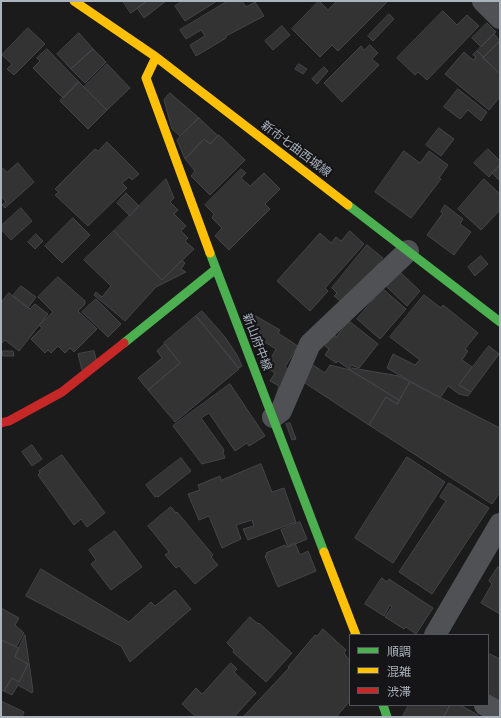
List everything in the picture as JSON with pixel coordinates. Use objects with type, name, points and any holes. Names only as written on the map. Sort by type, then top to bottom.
[{"type":"main road","name":"新市七曲西城線","points":[[74,1],[156,57],[500,322]]},
{"type":"main road","name":"新山府中線","points":[[156,57],[146,78],[216,269],[356,634]]},
{"type":"main road","points":[[1,423],[9,421],[62,392],[216,269]]},
{"type":"main road","points":[[383,706],[387,717]]},
{"type":"street","points":[[483,1],[500,18]]},
{"type":"street","points":[[273,417],[281,411],[310,344],[408,251]]},
{"type":"street","points":[[436,634],[500,524]]},
{"type":"street","points":[[487,706],[500,713]]},
{"type":"building","points":[[123,1],[147,1],[131,13]]},
{"type":"building","points":[[147,1],[166,1],[144,18],[137,8]]},
{"type":"building","points":[[183,1],[217,1],[185,21],[175,6]]},
{"type":"building","points":[[228,1],[242,1],[246,7],[255,2],[264,16],[226,36],[226,38],[196,56],[190,45],[205,36],[201,30],[186,39],[180,30]]},
{"type":"building","points":[[319,1],[328,10],[337,1],[388,1],[338,51],[332,45],[320,57],[292,29]]},
{"type":"building","points":[[443,11],[457,25],[467,15],[479,26],[427,80],[418,72],[415,75],[397,58]]},
{"type":"building","points":[[389,14],[394,19],[373,41],[368,36]]},
{"type":"building","points":[[487,23],[496,32],[481,47],[472,38]]},
{"type":"building","points":[[282,26],[290,35],[273,50],[265,41]]},
{"type":"building","points":[[28,28],[45,44],[14,75],[7,69],[12,64],[2,55]]},
{"type":"building","points":[[79,33],[93,49],[71,69],[57,54]]},
{"type":"building","points":[[494,34],[500,41],[484,57],[477,51]]},
{"type":"building","points":[[500,41],[500,74],[483,58]]},
{"type":"building","points":[[370,45],[378,53],[372,59],[379,65],[342,102],[324,83],[361,46],[364,50]]},
{"type":"building","points":[[47,49],[79,82],[63,98],[33,68],[40,61],[37,58]]},
{"type":"building","points":[[93,49],[106,62],[85,83],[71,69]]},
{"type":"building","points":[[477,51],[500,74],[500,97],[489,110],[445,74],[464,52],[473,60],[476,57],[473,55]]},
{"type":"building","points":[[107,64],[130,88],[107,110],[84,87]]},
{"type":"building","points":[[299,64],[307,69],[303,74],[295,69]]},
{"type":"building","points":[[324,67],[328,71],[317,84],[312,79]]},
{"type":"building","points":[[79,82],[107,110],[88,129],[60,101]]},
{"type":"building","points":[[458,89],[487,112],[481,121],[468,110],[460,119],[444,107]]},
{"type":"building","points":[[170,93],[199,118],[180,136],[172,129],[164,100]]},
{"type":"building","points":[[199,118],[218,136],[210,144],[204,139],[185,159],[177,140]]},
{"type":"building","points":[[439,128],[454,139],[441,156],[426,145]]},
{"type":"building","points":[[219,135],[245,160],[210,195],[191,176],[195,171],[185,159],[204,139],[210,144]]},
{"type":"building","points":[[107,142],[139,174],[132,180],[129,177],[122,183],[127,188],[88,226],[55,195],[59,192],[55,189],[95,149],[98,151]]},
{"type":"building","points":[[488,149],[500,161],[500,165],[489,177],[474,163]]},
{"type":"building","points":[[404,151],[420,163],[429,151],[448,165],[439,178],[441,179],[411,218],[375,192]]},
{"type":"building","points":[[18,163],[34,182],[5,208],[2,205],[6,202],[1,196],[1,167],[7,172]]},
{"type":"building","points":[[500,165],[500,181],[492,173]]},
{"type":"building","points":[[241,169],[246,173],[241,178],[250,186],[264,173],[280,189],[265,204],[270,209],[229,250],[215,236],[222,228],[212,218],[214,214],[205,205]]},
{"type":"building","points":[[166,179],[174,198],[170,202],[178,210],[174,214],[186,226],[181,231],[188,238],[185,241],[194,249],[162,280],[114,231]]},
{"type":"building","points":[[484,179],[500,194],[500,210],[481,230],[458,209]]},
{"type":"building","points":[[126,193],[139,206],[130,216],[117,203]]},
{"type":"building","points":[[445,205],[463,219],[460,224],[471,232],[454,255],[427,235],[443,213],[441,212]]},
{"type":"building","points":[[21,208],[32,221],[11,240],[1,229],[1,226]]},
{"type":"building","points":[[73,218],[90,235],[62,263],[45,246]]},
{"type":"building","points":[[114,231],[162,280],[182,260],[185,263],[181,269],[186,272],[156,287],[125,321],[94,295],[96,292],[102,297],[111,286],[84,260]]},
{"type":"building","points":[[350,231],[364,244],[325,288],[328,291],[310,311],[277,281],[320,233],[331,243],[336,237],[341,241]]},
{"type":"building","points":[[36,234],[43,241],[35,249],[28,242]]},
{"type":"building","points":[[367,245],[383,258],[344,304],[334,296],[337,293],[332,288]]},
{"type":"building","points":[[481,256],[488,264],[475,276],[468,267]]},
{"type":"building","points":[[400,272],[420,291],[407,306],[387,287]]},
{"type":"building","points":[[58,277],[85,301],[85,304],[78,311],[97,329],[74,352],[70,348],[65,353],[58,346],[51,353],[48,350],[45,353],[31,339],[42,328],[39,325],[53,312],[38,297]]},
{"type":"building","points":[[21,286],[36,297],[28,308],[13,296]]},
{"type":"building","points":[[383,289],[406,309],[380,339],[357,319]]},
{"type":"building","points":[[9,293],[30,309],[35,304],[48,314],[19,351],[5,340],[2,343],[1,342],[1,303]]},
{"type":"building","points":[[424,295],[441,308],[443,305],[478,333],[465,349],[468,351],[462,360],[472,367],[459,385],[471,392],[468,396],[459,394],[448,386],[440,398],[387,368],[393,354],[415,365],[420,360],[390,337]]},
{"type":"building","points":[[96,299],[121,324],[108,337],[82,312]]},
{"type":"building","points":[[202,311],[225,337],[237,355],[242,366],[239,368],[196,316]]},
{"type":"building","points":[[254,315],[280,330],[278,333],[298,346],[285,367],[288,369],[276,396],[279,386],[270,381],[275,373],[266,367],[276,349],[253,335],[258,328],[250,323]]},
{"type":"building","points":[[196,316],[239,369],[175,422],[148,390],[180,363],[164,343]]},
{"type":"building","points":[[349,321],[378,344],[359,368],[351,365],[349,369],[338,361],[336,363],[325,355],[329,349],[325,346],[334,334],[336,337]]},
{"type":"building","points":[[165,344],[180,363],[148,390],[138,378],[162,358],[157,351]]},
{"type":"building","points":[[489,346],[499,354],[471,392],[459,385]]},
{"type":"building","points":[[3,351],[13,351],[14,356],[3,356]]},
{"type":"building","points":[[94,351],[98,366],[82,370],[78,354]]},
{"type":"building","points":[[313,365],[325,373],[330,365],[350,370],[399,400],[397,404],[386,397],[369,425],[302,381]]},
{"type":"building","points":[[352,368],[399,376],[410,382],[399,400],[350,370]]},
{"type":"building","points":[[410,382],[500,428],[500,492],[492,504],[369,425],[386,397],[397,404]]},
{"type":"building","points":[[230,384],[265,436],[249,446],[247,443],[235,451],[209,413],[201,418],[224,450],[223,453],[225,458],[202,464],[173,426]]},
{"type":"building","points":[[290,423],[296,439],[292,440],[286,424]]},
{"type":"building","points":[[32,445],[42,459],[32,466],[22,452]]},
{"type":"building","points":[[62,455],[105,513],[87,527],[81,519],[74,525],[38,475],[40,473],[39,471]]},
{"type":"building","points":[[407,457],[445,482],[393,563],[355,538]]},
{"type":"building","points":[[181,458],[191,471],[158,497],[155,497],[146,485]]},
{"type":"building","points":[[261,464],[272,492],[284,488],[296,522],[248,540],[243,529],[254,526],[252,520],[236,525],[241,539],[222,548],[209,516],[199,520],[188,494],[200,490],[198,485],[220,476],[221,480]]},
{"type":"building","points":[[449,483],[489,508],[432,594],[399,572],[446,501],[440,497]]},
{"type":"building","points":[[171,507],[176,513],[177,512],[213,555],[211,557],[218,565],[195,584],[179,566],[176,568],[165,555],[169,552],[148,526]]},
{"type":"building","points":[[300,522],[307,539],[288,547],[281,530]]},
{"type":"building","points":[[115,531],[142,567],[111,590],[91,564],[96,560],[89,550]]},
{"type":"building","points":[[295,543],[300,555],[308,551],[316,571],[278,587],[265,556],[267,555],[266,553],[285,545],[286,547]]},
{"type":"building","points":[[498,567],[500,569],[500,614],[481,603],[492,584],[489,581]]},
{"type":"building","points":[[41,569],[129,622],[151,602],[155,606],[175,590],[191,609],[130,662],[121,646],[26,596]]},
{"type":"building","points":[[382,578],[387,582],[389,579],[433,608],[416,634],[406,627],[404,629],[385,617],[392,607],[390,605],[384,616],[365,604]]},
{"type":"building","points":[[1,608],[19,618],[15,625],[24,633],[16,647],[1,640]]},
{"type":"building","points":[[250,617],[258,624],[259,623],[292,653],[266,682],[233,652],[234,650],[227,643]]},
{"type":"building","points":[[323,629],[346,650],[344,653],[349,660],[349,702],[336,717],[243,717],[289,668],[288,667],[315,635],[317,636]]},
{"type":"building","points":[[25,635],[33,691],[32,693],[18,685],[12,695],[4,691],[12,678],[19,682],[28,664],[15,657]]},
{"type":"building","points":[[1,640],[19,648],[15,657],[28,664],[19,682],[12,678],[4,691],[1,690]]},
{"type":"building","points":[[490,654],[500,659],[500,701],[489,695]]},
{"type":"building","points":[[231,663],[237,669],[234,672],[256,693],[234,717],[196,717],[182,704],[196,688],[202,694]]},
{"type":"building","points":[[1,701],[24,712],[22,717],[1,717]]},
{"type":"building","points":[[408,706],[450,706],[444,717],[403,716]]},
{"type":"building","points":[[450,706],[462,706],[478,715],[477,717],[444,717]]},
{"type":"traffic: fast","points":[[348,205],[500,322]]},
{"type":"traffic: fast","points":[[210,253],[324,552]]},
{"type":"traffic: fast","points":[[124,343],[216,269]]},
{"type":"traffic: fast","points":[[383,706],[387,717]]},
{"type":"traffic: slow","points":[[74,1],[156,57],[348,205]]},
{"type":"traffic: slow","points":[[156,57],[146,78],[210,253]]},
{"type":"traffic: slow","points":[[324,552],[356,634]]},
{"type":"traffic: jam","points":[[1,423],[9,421],[62,392],[124,343]]}]
